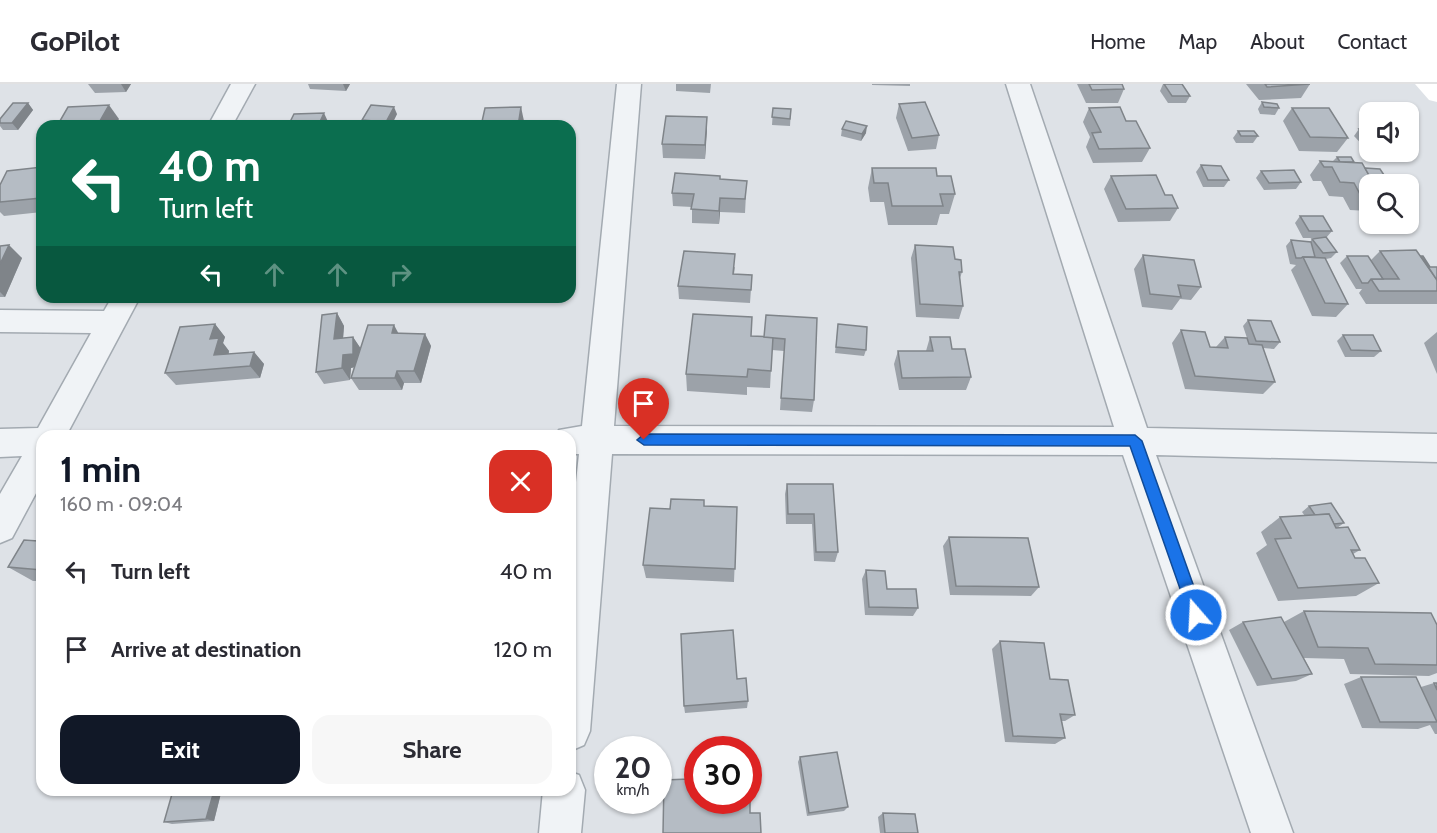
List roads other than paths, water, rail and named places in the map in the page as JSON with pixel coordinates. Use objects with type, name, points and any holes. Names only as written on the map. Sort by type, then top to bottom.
[{"type":"street","points":[[223,120],[243,84]]},
{"type":"street","points":[[576,606],[584,440],[629,84]]},
{"type":"street","points":[[1018,84],[1135,441],[1272,833]]},
{"type":"street","points":[[1428,84],[1437,96]]},
{"type":"street","points":[[0,321],[119,309]]},
{"type":"street","points":[[53,430],[119,309]]},
{"type":"street","points":[[584,440],[1135,441],[1437,448]]},
{"type":"street","points":[[0,443],[36,442]]},
{"type":"street","points":[[0,527],[36,462]]},
{"type":"street","points":[[560,833],[563,796]]}]
